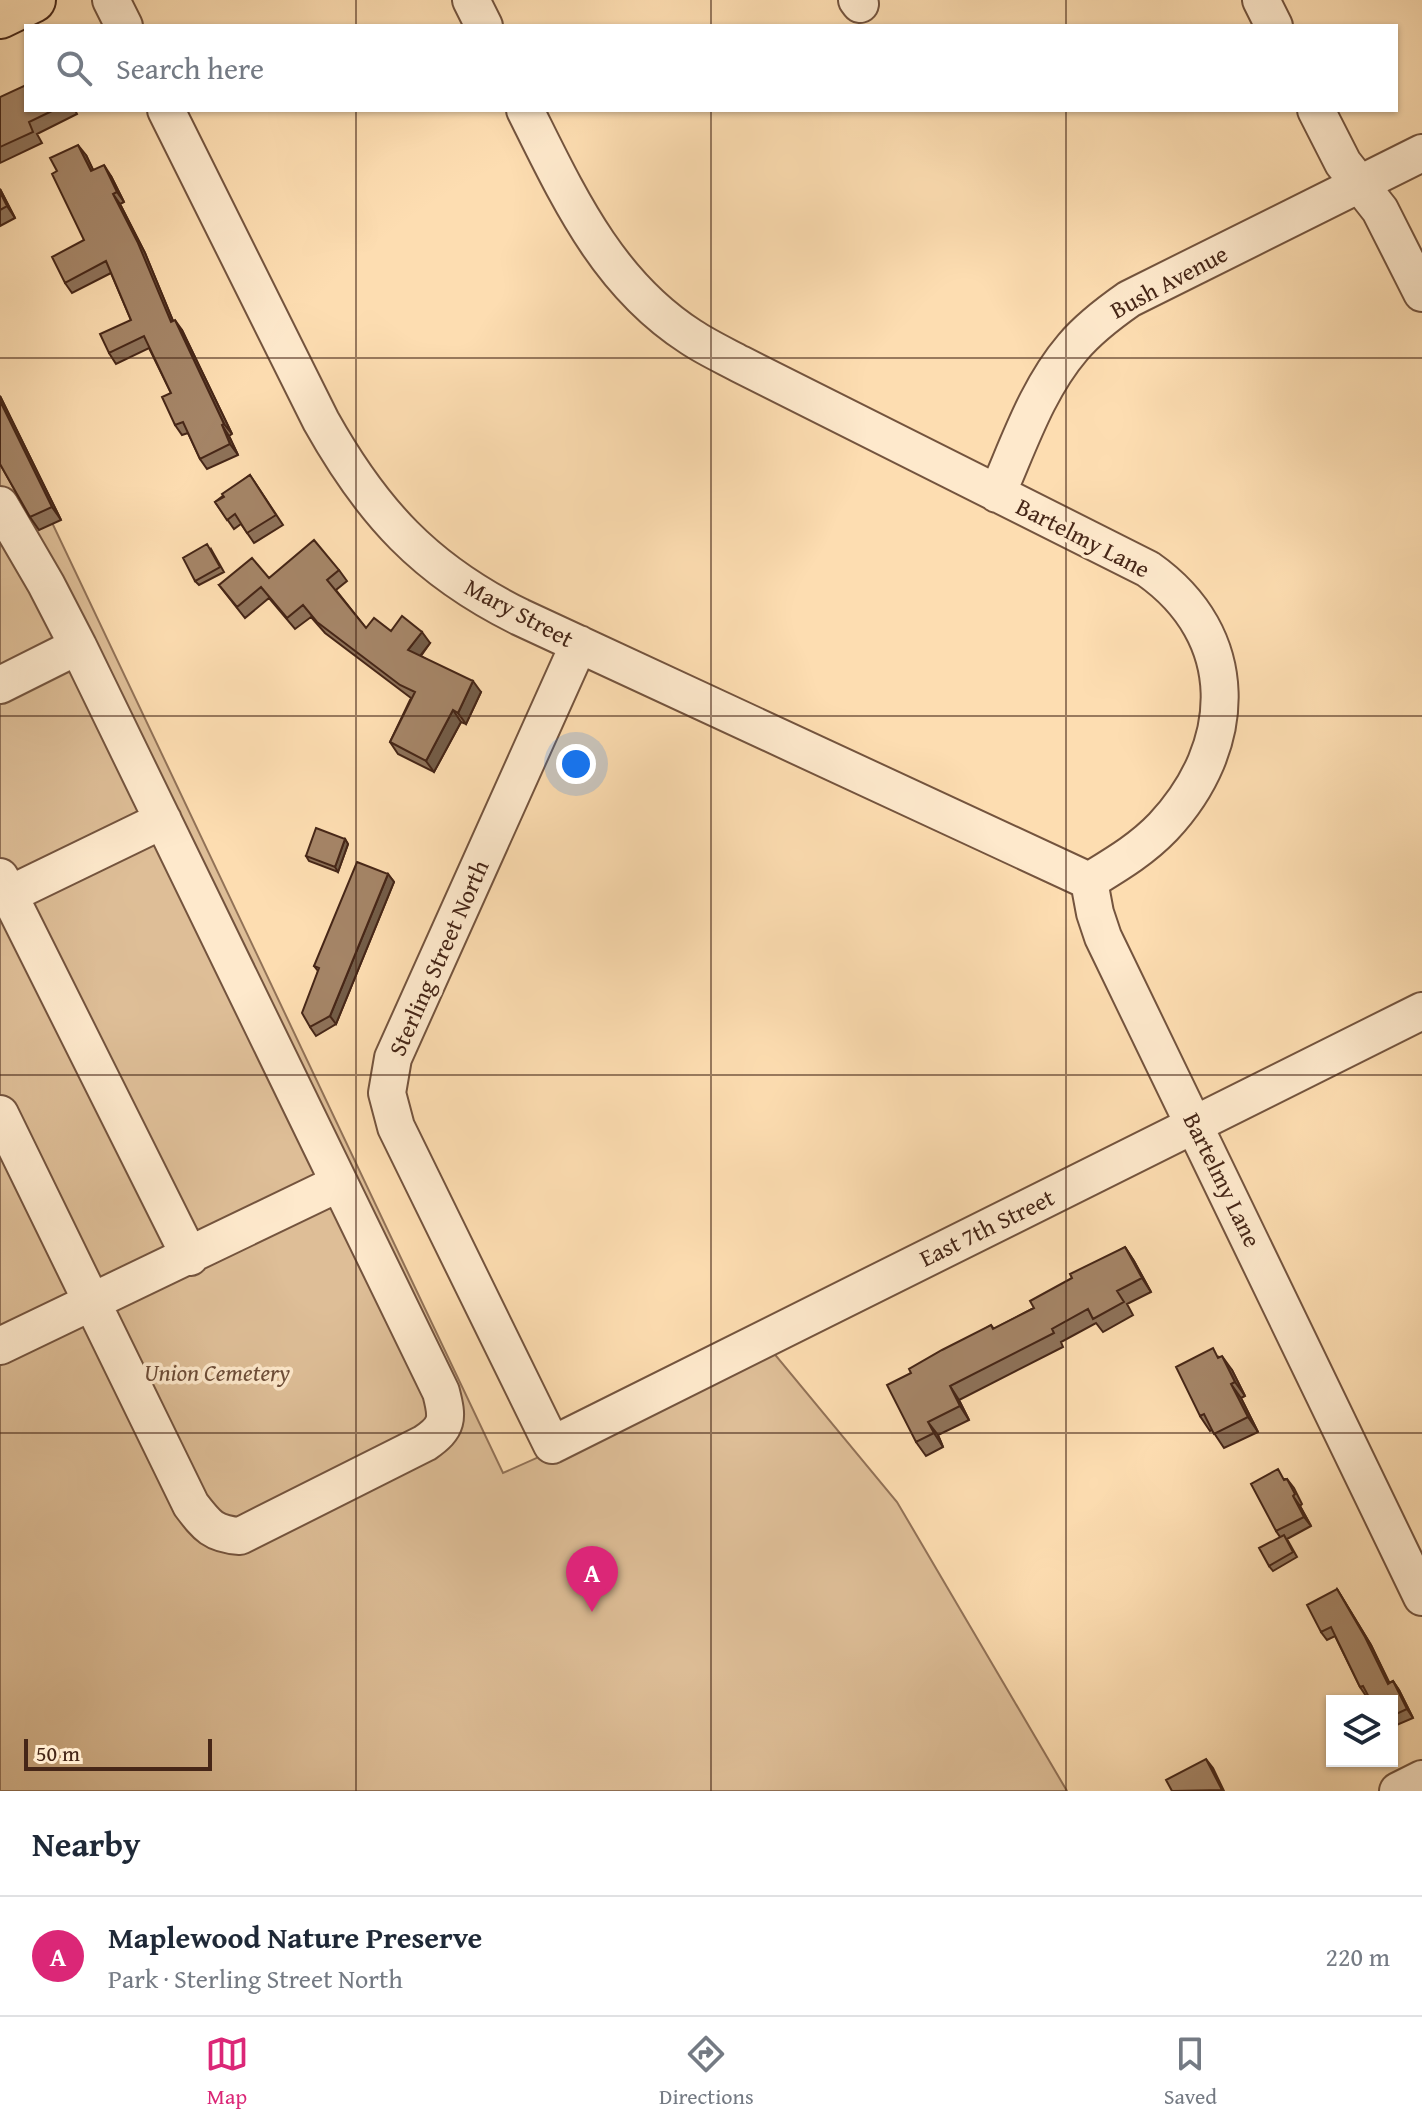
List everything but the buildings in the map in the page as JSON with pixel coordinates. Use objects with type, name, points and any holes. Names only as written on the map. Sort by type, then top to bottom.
[{"type":"main road","points":[[0,16],[33,0]]},
{"type":"street","points":[[111,0],[123,24]]},
{"type":"street","points":[[471,0],[483,24]]},
{"type":"street","points":[[1261,0],[1273,24]]},
{"type":"street","name":"Mary Street","points":[[167,112],[348,469],[381,513],[421,552],[464,585],[504,609],[1089,881]]},
{"type":"street","name":"Bartelmy Lane","points":[[526,112],[593,240],[621,276],[654,309],[690,337],[1148,569],[1170,585],[1189,605],[1204,628],[1214,654],[1219,681],[1220,709],[1215,735],[1192,789],[1177,811],[1129,857],[1089,881],[1095,913],[1103,937],[1422,1597]]},
{"type":"street","points":[[1317,112],[1343,163],[1380,210],[1422,293]]},
{"type":"street","name":"Bush Avenue","points":[[997,494],[1051,376],[1099,320],[1129,299],[1422,153]]},
{"type":"street","points":[[0,505],[78,646],[441,1392],[446,1413],[441,1432],[425,1443],[240,1536],[220,1534],[191,1505],[0,1114]]},
{"type":"street","name":"Sterling Street North","points":[[552,1445],[396,1127],[387,1093],[393,1058],[579,644]]},
{"type":"street","points":[[0,685],[78,646]]},
{"type":"street","points":[[163,820],[3,890],[190,1257]]},
{"type":"street","name":"East 7th Street","points":[[552,1445],[1422,1011]]},
{"type":"street","points":[[0,1346],[339,1183]]},
{"type":"street","points":[[1398,1791],[1422,1779]]},
{"type":"green space","name":"Union Cemetery","points":[[0,413],[503,1473],[682,1393],[763,1340],[897,1502],[1067,1791],[0,1791]]},
{"type":"place","name":"Maplewood Nature Preserve","points":[[592,1612]]}]
